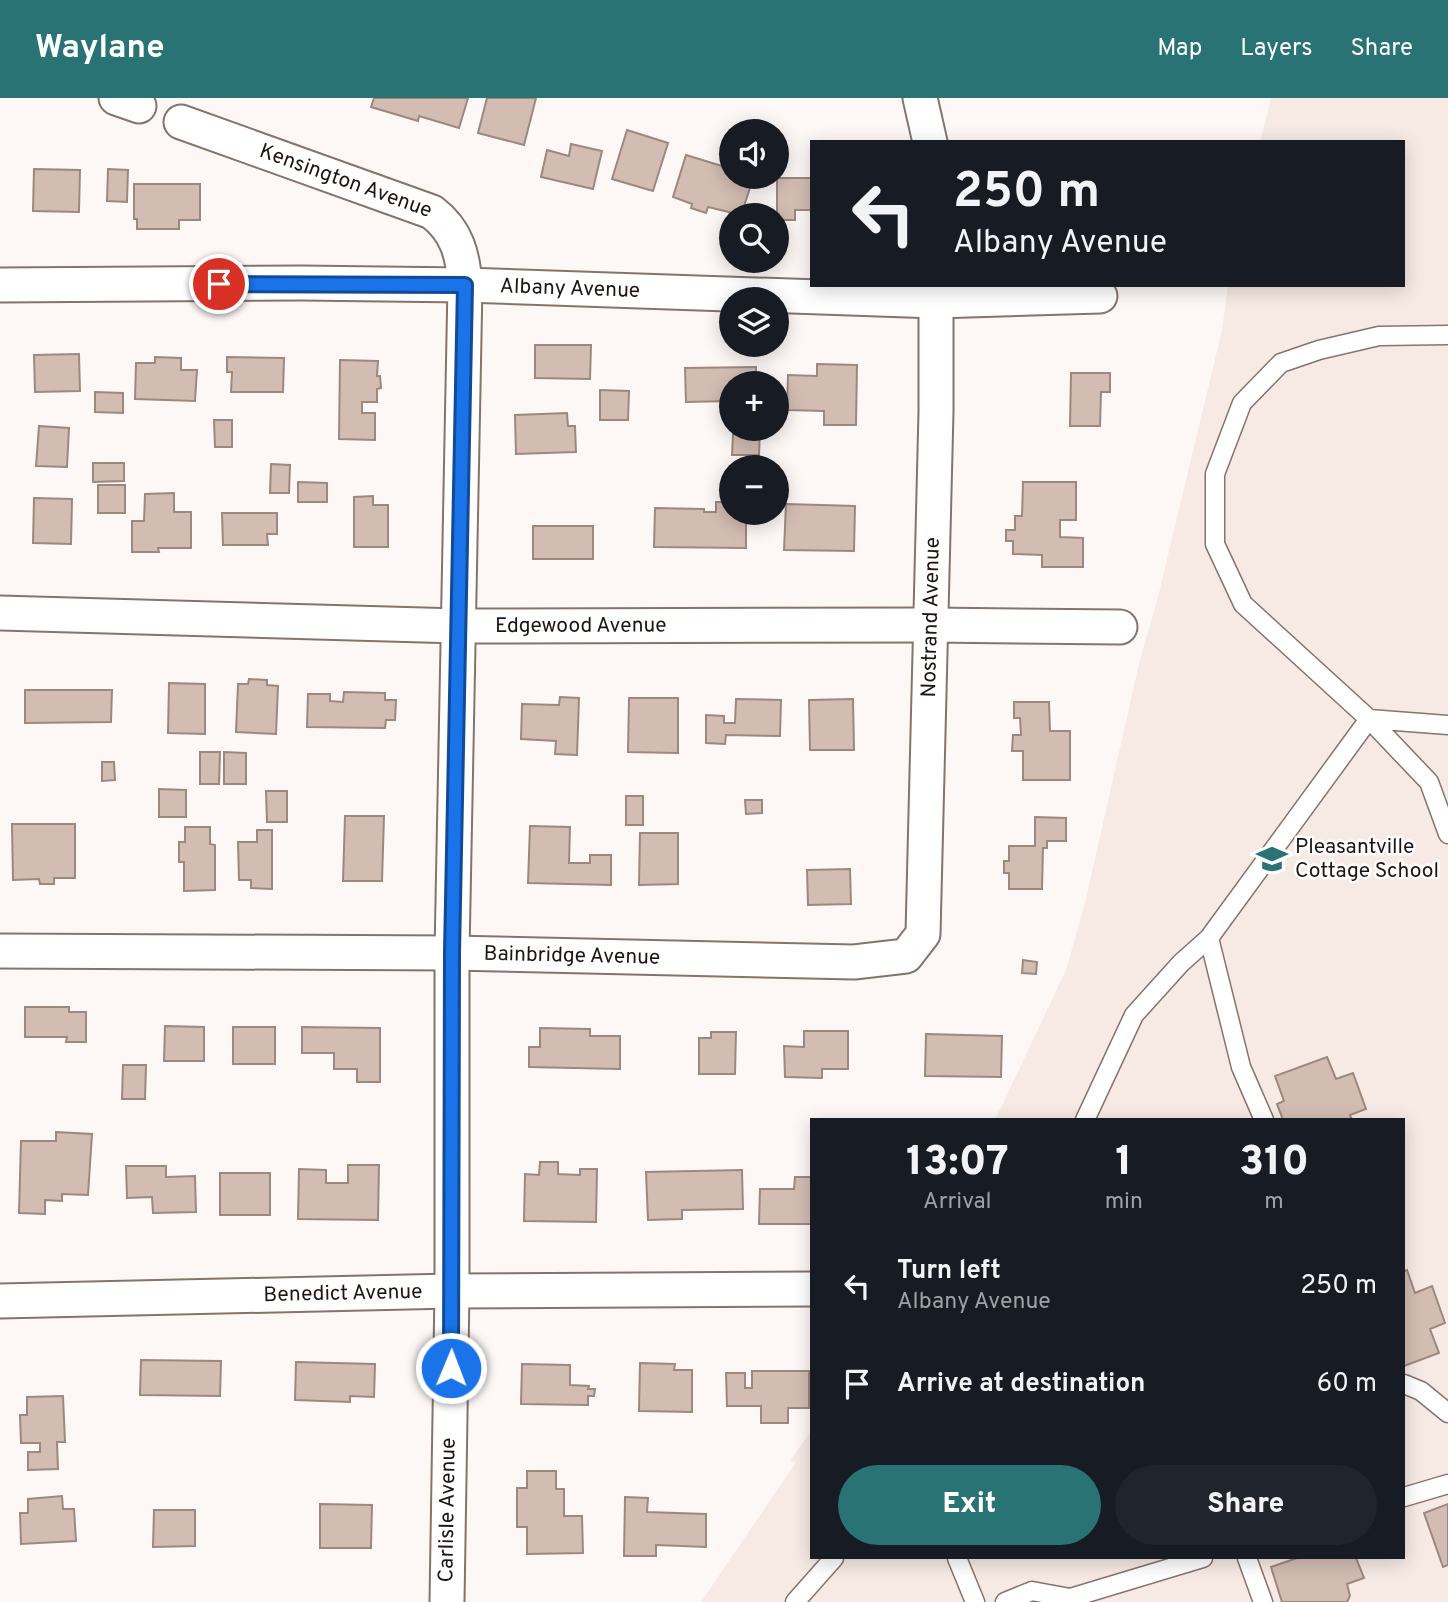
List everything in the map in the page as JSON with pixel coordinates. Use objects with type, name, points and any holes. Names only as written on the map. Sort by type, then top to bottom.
[{"type":"street","points":[[920,98],[930,140]]},
{"type":"street","name":"Kensington Avenue","points":[[181,122],[432,212],[442,220],[461,251],[465,285]]},
{"type":"street","name":"Albany Avenue","points":[[0,285],[465,285],[936,301],[1100,296]]},
{"type":"street","name":"Carlisle Avenue","points":[[447,1602],[452,1290],[452,953],[465,285]]},
{"type":"street","name":"Nostrand Avenue","points":[[923,934],[936,412],[936,301]]},
{"type":"street","name":"Edgewood Avenue","points":[[0,613],[459,626],[1120,627]]},
{"type":"street","name":"Bainbridge Avenue","points":[[0,951],[452,953],[854,962],[906,956],[923,934]]},
{"type":"street","name":"Benedict Avenue","points":[[0,1301],[452,1290],[810,1289]]},
{"type":"lane","points":[[1448,335],[1379,336],[1319,350],[1281,363],[1242,403],[1215,474],[1215,544],[1243,604],[1368,719],[1429,782],[1448,834]]},
{"type":"lane","points":[[1368,719],[1448,725]]},
{"type":"lane","points":[[1086,1118],[1134,1015],[1181,963],[1209,938],[1368,719]]},
{"type":"lane","points":[[1209,938],[1241,1067],[1263,1118]]},
{"type":"lane","points":[[1405,1384],[1421,1391],[1448,1413]]},
{"type":"lane","points":[[1405,1497],[1448,1484]]},
{"type":"lane","points":[[795,1602],[833,1559]]},
{"type":"lane","points":[[957,1559],[975,1602]]},
{"type":"lane","points":[[1005,1602],[1032,1591],[1070,1598],[1200,1559]]},
{"type":"lane","points":[[1247,1559],[1264,1602]]},
{"type":"shaded area","name":"Pleasantville Cottage School","points":[[1271,98],[1448,98],[1448,1602],[701,1602],[796,1462],[790,1461],[810,1432],[810,1559],[1405,1559],[1405,1118],[996,1118],[1066,970],[1085,903],[1139,664],[1158,597],[1222,330],[1228,287],[1405,287],[1405,140],[1260,140]]},
{"type":"building","points":[[374,98],[468,98],[459,128],[419,116],[418,121],[371,107]]},
{"type":"building","points":[[487,98],[536,98],[524,145],[478,133]]},
{"type":"building","points":[[627,130],[668,143],[653,191],[612,179]]},
{"type":"building","points":[[571,144],[602,151],[593,189],[541,177],[547,150],[569,156]]},
{"type":"building","points":[[686,155],[719,165],[719,189],[750,189],[745,203],[719,203],[719,210],[708,207],[706,213],[673,197]]},
{"type":"building","points":[[34,169],[80,170],[79,212],[33,211]]},
{"type":"building","points":[[108,169],[128,170],[127,202],[107,201]]},
{"type":"building","points":[[789,178],[810,178],[810,210],[795,210],[795,220],[789,220],[789,203],[777,203],[777,189],[789,189]]},
{"type":"building","points":[[134,184],[200,184],[200,220],[179,220],[179,229],[137,229],[137,219],[134,219]]},
{"type":"building","points":[[535,345],[591,345],[590,379],[535,378]]},
{"type":"building","points":[[79,354],[80,391],[35,392],[34,355]]},
{"type":"building","points":[[155,357],[181,358],[181,370],[197,370],[195,401],[135,399],[136,363],[155,363]]},
{"type":"building","points":[[227,357],[284,358],[283,392],[231,392],[232,372],[227,372]]},
{"type":"building","points":[[340,360],[378,361],[377,376],[380,376],[381,388],[377,389],[377,402],[362,402],[362,413],[375,413],[375,440],[339,439]]},
{"type":"building","points":[[817,364],[857,365],[856,425],[824,425],[824,411],[789,410],[789,375],[817,376]]},
{"type":"building","points":[[756,367],[756,371],[719,371],[719,401],[686,402],[685,368]]},
{"type":"building","points":[[1071,373],[1110,373],[1110,392],[1101,392],[1100,426],[1070,426]]},
{"type":"building","points":[[600,390],[629,391],[628,420],[600,420]]},
{"type":"building","points":[[95,392],[123,393],[123,413],[95,412]]},
{"type":"building","points":[[567,413],[568,426],[575,426],[576,452],[516,454],[515,415]]},
{"type":"building","points":[[214,420],[232,420],[232,447],[215,447]]},
{"type":"building","points":[[39,426],[69,428],[67,467],[36,466]]},
{"type":"building","points":[[733,441],[760,441],[759,455],[732,455]]},
{"type":"building","points":[[93,463],[124,463],[124,481],[93,482]]},
{"type":"building","points":[[271,464],[290,465],[289,493],[270,493]]},
{"type":"building","points":[[298,482],[327,483],[327,502],[298,502]]},
{"type":"building","points":[[1023,482],[1076,482],[1076,520],[1060,520],[1060,537],[1083,538],[1083,567],[1042,567],[1042,555],[1013,554],[1013,541],[1006,541],[1006,530],[1015,530],[1015,516],[1022,516]]},
{"type":"building","points":[[98,485],[125,485],[125,513],[98,513]]},
{"type":"building","points":[[174,493],[174,512],[191,512],[191,548],[158,548],[159,552],[132,552],[132,521],[144,521],[145,494]]},
{"type":"building","points":[[373,496],[373,505],[388,505],[388,547],[354,547],[354,497]]},
{"type":"building","points":[[34,498],[72,499],[71,544],[33,543]]},
{"type":"building","points":[[716,502],[719,502],[719,525],[746,525],[746,548],[654,547],[655,508],[704,509],[704,512],[716,512]]},
{"type":"building","points":[[789,504],[855,506],[854,551],[784,550],[785,525],[789,525]]},
{"type":"building","points":[[222,513],[277,513],[277,534],[267,534],[268,545],[223,545]]},
{"type":"building","points":[[533,526],[593,526],[593,559],[533,559]]},
{"type":"building","points":[[249,679],[267,680],[267,685],[278,686],[276,734],[236,732],[238,684],[248,684]]},
{"type":"building","points":[[169,683],[205,684],[205,734],[168,733]]},
{"type":"building","points":[[25,690],[112,690],[111,722],[25,723]]},
{"type":"building","points":[[344,692],[385,693],[385,700],[396,700],[395,720],[386,720],[385,728],[307,727],[308,694],[330,694],[330,701],[343,702]]},
{"type":"building","points":[[560,697],[579,698],[577,755],[555,754],[556,741],[521,739],[522,704],[559,705]]},
{"type":"building","points":[[629,698],[678,698],[678,753],[628,752]]},
{"type":"building","points":[[736,699],[781,700],[780,736],[726,735],[725,744],[706,743],[706,715],[724,716],[724,723],[735,723]]},
{"type":"building","points":[[853,699],[854,750],[810,750],[809,700]]},
{"type":"building","points":[[1014,702],[1049,702],[1050,731],[1070,731],[1070,780],[1023,780],[1023,751],[1012,751],[1013,735],[1021,735],[1020,718],[1014,718]]},
{"type":"building","points":[[200,752],[220,752],[219,784],[200,784]]},
{"type":"building","points":[[224,752],[246,753],[246,784],[224,784]]},
{"type":"building","points":[[102,762],[114,762],[115,780],[102,781]]},
{"type":"building","points":[[159,789],[186,790],[186,817],[159,817]]},
{"type":"building","points":[[266,791],[287,791],[287,822],[267,822]]},
{"type":"building","points":[[626,796],[643,796],[643,825],[626,825]]},
{"type":"building","points":[[745,800],[762,800],[762,813],[746,814]]},
{"type":"building","points":[[345,816],[384,816],[382,881],[343,881]]},
{"type":"building","points":[[1035,817],[1066,818],[1066,841],[1047,841],[1047,848],[1043,848],[1042,889],[1009,889],[1009,873],[1004,873],[1004,861],[1009,861],[1009,846],[1035,846]]},
{"type":"building","points":[[12,824],[75,824],[75,878],[54,878],[54,884],[40,884],[39,879],[13,880]]},
{"type":"building","points":[[530,826],[570,827],[569,863],[590,863],[590,855],[611,855],[611,885],[528,883]]},
{"type":"building","points":[[185,827],[210,827],[210,844],[215,845],[215,890],[184,891],[184,862],[179,862],[179,842],[185,842]]},
{"type":"building","points":[[257,830],[272,830],[272,889],[251,888],[251,880],[239,880],[238,842],[257,842]]},
{"type":"building","points":[[640,833],[678,833],[678,884],[639,885]]},
{"type":"building","points":[[850,869],[851,904],[808,905],[807,870]]},
{"type":"building","points":[[1023,960],[1037,962],[1036,974],[1022,973]]},
{"type":"building","points":[[25,1007],[69,1007],[69,1012],[86,1012],[86,1042],[66,1042],[67,1037],[25,1037]]},
{"type":"building","points":[[165,1026],[204,1027],[204,1061],[164,1061]]},
{"type":"building","points":[[233,1027],[275,1027],[275,1064],[233,1064]]},
{"type":"building","points":[[302,1027],[380,1028],[380,1082],[357,1082],[357,1069],[334,1069],[334,1053],[302,1053]]},
{"type":"building","points":[[540,1028],[590,1029],[590,1036],[620,1036],[620,1069],[529,1067],[529,1047],[540,1047]]},
{"type":"building","points":[[804,1031],[848,1031],[848,1069],[822,1069],[822,1078],[785,1077],[784,1046],[804,1047]]},
{"type":"building","points":[[711,1032],[736,1032],[735,1074],[699,1074],[699,1038],[711,1038]]},
{"type":"building","points":[[926,1034],[1002,1036],[1001,1077],[925,1076]]},
{"type":"building","points":[[1327,1057],[1336,1079],[1353,1073],[1366,1109],[1350,1115],[1351,1118],[1282,1118],[1277,1104],[1284,1101],[1275,1076]]},
{"type":"building","points":[[123,1065],[146,1065],[145,1099],[122,1099]]},
{"type":"building","points":[[56,1132],[92,1134],[88,1195],[62,1194],[62,1201],[45,1200],[45,1214],[19,1213],[21,1141],[56,1141]]},
{"type":"building","points":[[540,1162],[558,1162],[558,1174],[580,1175],[580,1169],[597,1169],[596,1222],[524,1221],[525,1174],[539,1175]]},
{"type":"building","points":[[348,1165],[379,1165],[378,1220],[298,1219],[299,1169],[326,1170],[326,1183],[348,1183]]},
{"type":"building","points":[[126,1166],[166,1166],[166,1177],[195,1176],[196,1212],[153,1213],[152,1197],[127,1198]]},
{"type":"building","points":[[742,1170],[743,1209],[682,1210],[682,1219],[648,1220],[646,1172]]},
{"type":"building","points":[[220,1173],[270,1173],[270,1215],[220,1215]]},
{"type":"building","points":[[795,1177],[810,1177],[810,1224],[759,1224],[760,1189],[794,1189]]},
{"type":"building","points":[[1405,1271],[1415,1293],[1432,1286],[1445,1323],[1430,1329],[1439,1353],[1405,1366]]},
{"type":"building","points":[[141,1360],[221,1361],[220,1396],[140,1395]]},
{"type":"building","points":[[296,1362],[375,1364],[374,1397],[350,1396],[350,1402],[295,1400]]},
{"type":"building","points":[[640,1363],[675,1364],[674,1370],[692,1370],[692,1412],[639,1411]]},
{"type":"building","points":[[522,1364],[570,1365],[570,1385],[589,1386],[588,1389],[595,1389],[594,1396],[588,1396],[588,1405],[521,1404]]},
{"type":"building","points":[[752,1371],[809,1371],[809,1408],[788,1408],[788,1423],[761,1423],[761,1406],[727,1406],[726,1373],[745,1373],[745,1388],[752,1388]]},
{"type":"building","points":[[63,1396],[65,1442],[57,1442],[58,1469],[28,1470],[28,1452],[40,1452],[40,1443],[21,1443],[20,1415],[27,1415],[27,1397]]},
{"type":"building","points":[[527,1471],[556,1471],[556,1489],[564,1489],[564,1516],[582,1516],[583,1553],[527,1554],[527,1527],[517,1527],[517,1488],[527,1488]]},
{"type":"building","points":[[62,1496],[63,1509],[74,1509],[76,1541],[21,1544],[20,1513],[28,1513],[28,1499]]},
{"type":"building","points":[[625,1497],[648,1498],[647,1512],[706,1514],[706,1547],[656,1545],[656,1556],[624,1556]]},
{"type":"building","points":[[320,1504],[372,1505],[371,1548],[320,1548]]},
{"type":"building","points":[[1448,1504],[1448,1565],[1443,1567],[1424,1513]]},
{"type":"building","points":[[154,1510],[195,1510],[195,1546],[153,1547]]},
{"type":"building","points":[[1294,1559],[1356,1559],[1364,1578],[1347,1584],[1350,1596],[1347,1602],[1282,1602],[1271,1567]]},
{"type":"place","name":"Pleasantville Cottage School","points":[[1272,859]]},
{"type":"route","points":[[219,284],[465,285],[452,953],[451,1368]]}]
